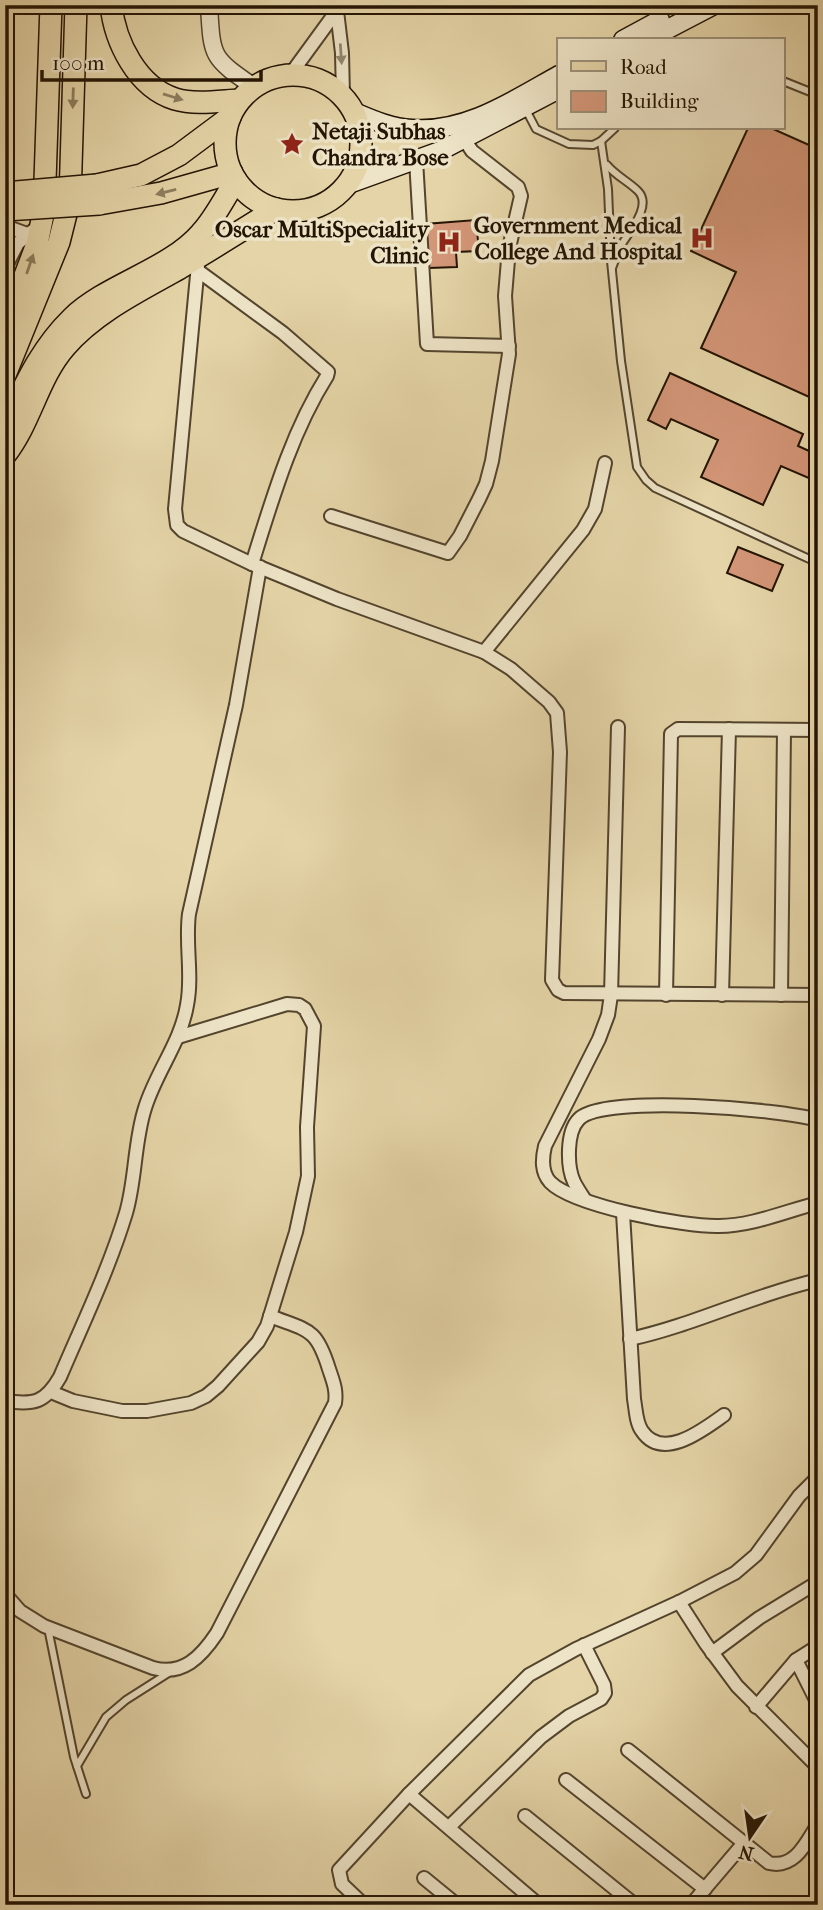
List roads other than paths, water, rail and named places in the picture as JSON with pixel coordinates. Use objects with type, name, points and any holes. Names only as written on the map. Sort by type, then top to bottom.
[{"type":"main road","points":[[5,328],[27,272],[34,230],[44,210],[51,5]]},
{"type":"main road","points":[[5,375],[59,242],[70,198],[76,5]]},
{"type":"main road","points":[[111,5],[119,38],[128,59],[142,78],[160,93],[195,102],[241,101]]},
{"type":"main road","points":[[627,38],[688,5]]},
{"type":"main road","points":[[652,38],[714,5]]},
{"type":"main road","points":[[811,5],[818,8]]},
{"type":"main road","points":[[5,210],[98,195],[141,175],[179,155],[271,78],[290,75],[310,77],[328,84],[349,104],[387,125],[411,129],[432,129],[468,122],[557,90]]},
{"type":"main road","points":[[346,186],[464,139],[557,76]]},
{"type":"main road","points":[[241,101],[225,135],[226,155],[234,176],[243,189],[258,201],[276,209],[295,211],[315,207],[332,199],[346,186],[356,169],[361,150],[360,131],[349,104]]},
{"type":"main road","points":[[5,193],[161,193],[234,176]]},
{"type":"main road","points":[[5,426],[37,360],[51,339],[83,308],[184,248],[201,233],[234,176]]},
{"type":"main road","points":[[5,455],[15,442],[50,369],[65,347],[96,319],[198,263],[276,209]]},
{"type":"street","points":[[209,5],[213,48],[241,101]]},
{"type":"street","points":[[290,75],[339,8]]},
{"type":"street","points":[[339,8],[349,104]]},
{"type":"street","points":[[331,516],[448,553],[460,536],[486,484],[504,394],[509,346],[505,296],[509,248],[521,191],[472,151],[464,139]]},
{"type":"street","points":[[416,160],[426,344],[509,346]]},
{"type":"street","points":[[5,226],[34,230]]},
{"type":"street","points":[[5,268],[18,243],[34,230]]},
{"type":"street","points":[[201,233],[175,517],[177,526],[256,566],[337,599],[484,652],[511,668],[537,690],[557,713],[560,752],[552,980],[554,986],[564,993],[611,995],[818,995]]},
{"type":"street","points":[[5,1401],[31,1403],[41,1400],[51,1392],[60,1377],[115,1248],[128,1201],[140,1123],[178,1037],[191,987],[189,914],[236,705],[256,566],[291,448],[307,409],[328,372],[198,263]]},
{"type":"street","points":[[484,652],[583,530],[595,509],[605,463]]},
{"type":"street","points":[[618,727],[611,995],[604,1028],[544,1146],[544,1173],[550,1182],[585,1201],[623,1213],[720,1226],[739,1224],[818,1203]]},
{"type":"street","points":[[722,995],[729,729]]},
{"type":"street","points":[[781,995],[784,730]]},
{"type":"street","points":[[666,995],[670,738],[673,731],[818,730]]},
{"type":"street","points":[[51,1392],[73,1401],[122,1411],[147,1412],[191,1403],[206,1396],[240,1363],[258,1342],[270,1316],[296,1232],[307,1184],[307,1126],[314,1026],[305,1009],[299,1005],[287,1004],[178,1037]]},
{"type":"street","points":[[585,1201],[570,1170],[570,1150],[575,1125],[580,1118],[594,1110],[619,1106],[750,1108],[818,1120]]},
{"type":"street","points":[[623,1213],[630,1339],[637,1421],[641,1431],[665,1444],[699,1433],[724,1415]]},
{"type":"street","points":[[630,1339],[677,1327],[785,1288],[818,1280]]},
{"type":"street","points":[[5,1594],[20,1611],[48,1628],[153,1668],[172,1671],[199,1657],[218,1633],[335,1402],[334,1385],[320,1343],[311,1333],[270,1316]]},
{"type":"street","points":[[364,1905],[342,1884],[340,1870],[409,1794],[529,1675],[584,1645],[722,1582],[756,1555],[799,1496],[818,1477]]},
{"type":"street","points":[[712,1653],[759,1618],[818,1582]]},
{"type":"street","points":[[679,1602],[712,1653],[756,1707],[818,1767]]},
{"type":"street","points":[[449,1827],[541,1737],[569,1716],[600,1699],[605,1693],[604,1685],[584,1645]]},
{"type":"street","points":[[756,1707],[796,1660],[818,1646]]},
{"type":"street","points":[[796,1660],[818,1704]]},
{"type":"street","points":[[628,1750],[769,1863],[784,1865],[797,1854],[818,1824]]},
{"type":"street","points":[[566,1780],[705,1889]]},
{"type":"street","points":[[409,1794],[539,1905]]},
{"type":"street","points":[[525,1816],[635,1905]]},
{"type":"street","points":[[691,1905],[743,1844]]},
{"type":"street","points":[[424,1878],[457,1905]]},
{"type":"lane","points":[[784,81],[818,95]]},
{"type":"lane","points":[[522,102],[536,129],[558,140],[579,146],[593,145],[613,130]]},
{"type":"lane","points":[[601,141],[606,164],[612,270],[634,459],[641,475],[664,492],[818,563]]},
{"type":"lane","points":[[606,164],[616,176],[638,191],[642,205],[638,220],[619,249],[612,270]]},
{"type":"lane","points":[[48,1628],[76,1767],[86,1794]]},
{"type":"lane","points":[[76,1767],[106,1717],[126,1700],[172,1671]]},
{"type":"place","name":"Netaji Subhas Chandra Bose","points":[[292,144]]},
{"type":"place","name":"Government Medical College And Hospital","points":[[702,238]]},
{"type":"place","name":"Oscar MultiSpeciality Clinic","points":[[449,242]]}]
